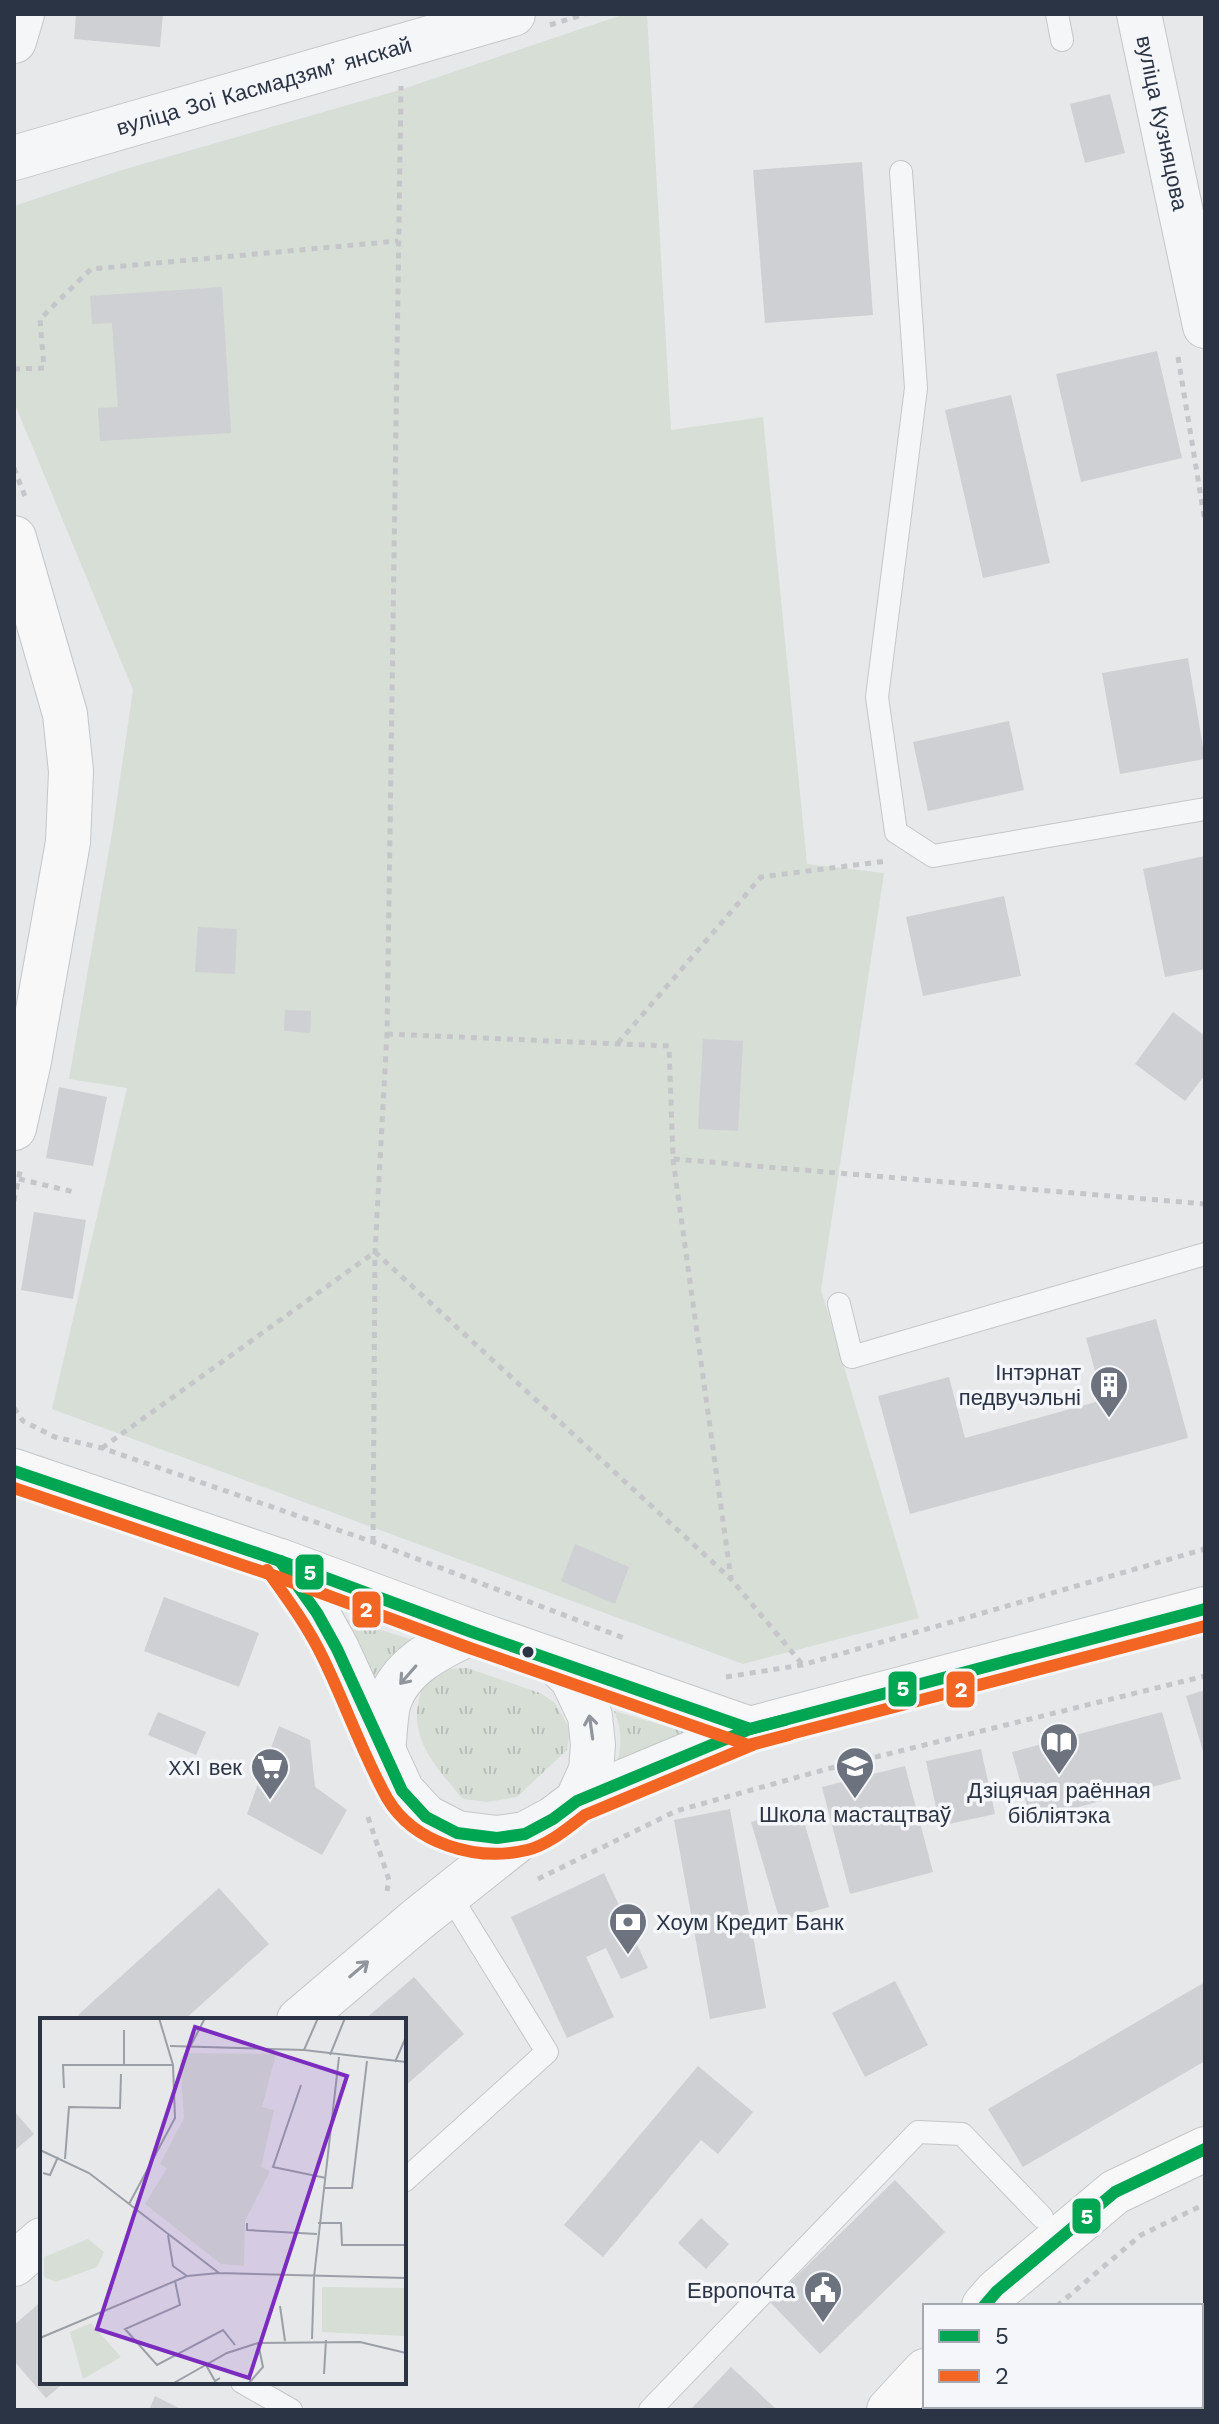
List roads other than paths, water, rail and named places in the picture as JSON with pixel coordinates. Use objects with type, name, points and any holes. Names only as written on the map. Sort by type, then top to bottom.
[{"type":"main road","points":[[14,538],[65,714],[71,771],[68,842],[14,1128]]},
{"type":"main road","points":[[14,1471],[280,1561],[750,1729],[1205,1609]]},
{"type":"main road","points":[[986,2304],[997,2291],[1115,2192],[1204,2152]]},
{"type":"main road","points":[[889,2410],[923,2373]]},
{"type":"street","points":[[14,41],[22,14]]},
{"type":"street","name":"вуліца Зоі Касмадзямʼянскай","points":[[14,158],[513,14]]},
{"type":"street","name":"вуліца Кузняцова","points":[[1139,14],[1205,326]]},
{"type":"street","points":[[280,1561],[317,1613],[337,1649],[402,1791],[426,1817],[457,1833],[497,1838],[525,1834]]},
{"type":"street","points":[[383,1750],[389,1704],[405,1675],[434,1650],[472,1632]]},
{"type":"street","points":[[554,1661],[572,1678],[590,1716],[593,1745],[591,1770],[577,1801]]},
{"type":"street","points":[[301,2018],[525,1834],[577,1801],[750,1729]]},
{"type":"street","points":[[14,2264],[40,2242]]},
{"type":"lane","points":[[1057,14],[1062,40]]},
{"type":"lane","points":[[901,172],[916,388],[877,697],[896,832],[933,856],[1205,809]]},
{"type":"lane","points":[[839,1304],[852,1357],[1205,1254]]},
{"type":"lane","points":[[406,2179],[547,2052],[449,1894]]},
{"type":"lane","points":[[650,2410],[918,2132],[962,2134],[1042,2217]]},
{"type":"lane","points":[[246,2384],[291,2410]]},
{"type":"place","name":"Інтэрнат педвучэльні","points":[[1109,1419]]},
{"type":"place","name":"Дзіцячая раённая бібліятэка","points":[[1059,1776]]},
{"type":"place","name":"Школа мастацтваў","points":[[855,1800]]},
{"type":"place","name":"XXI век","points":[[270,1801]]},
{"type":"place","name":"Хоум Кредит Банк","points":[[628,1956]]},
{"type":"place","name":"Европочта","points":[[823,2324]]}]
